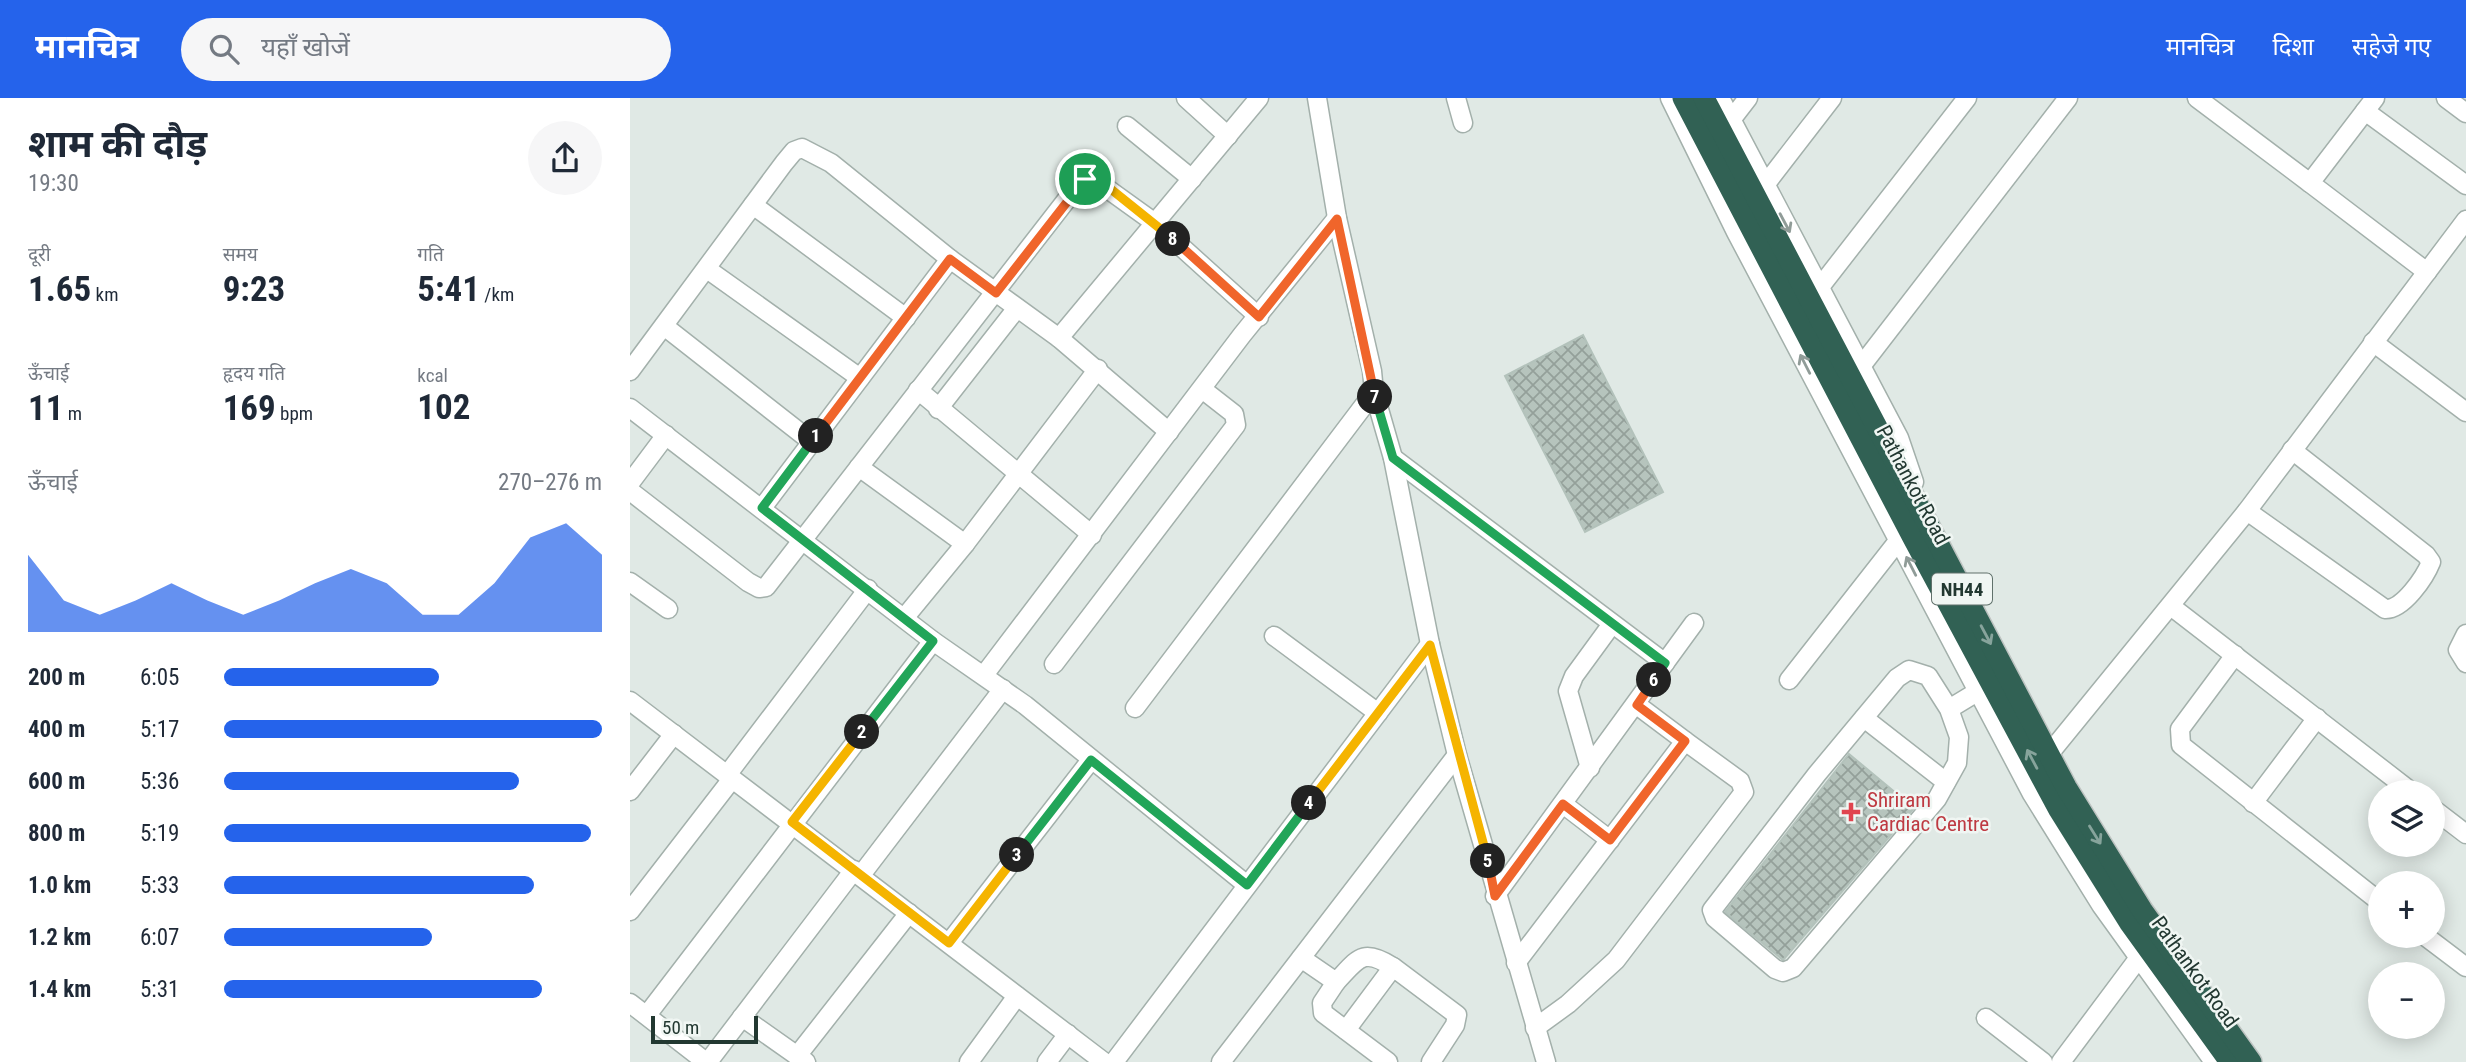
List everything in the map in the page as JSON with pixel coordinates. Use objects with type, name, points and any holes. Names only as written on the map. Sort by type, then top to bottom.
[{"type":"highway","name":"Pathankot Road","points":[[1683,98],[2059,810],[2129,922],[2230,1062]]},
{"type":"highway","name":"NH44","points":[[1703,98],[2049,754],[2142,911],[2251,1062]]},
{"type":"street","points":[[1185,98],[1228,136]]},
{"type":"street","points":[[1059,338],[1259,98]]},
{"type":"street","points":[[1317,98],[1337,219],[1372,371],[1374,392],[1393,458],[1430,645],[1495,896],[1546,1062]]},
{"type":"street","points":[[1456,98],[1462,123]]},
{"type":"street","points":[[1670,98],[1736,232],[1977,692],[2060,844],[2138,959],[2214,1062]]},
{"type":"street","points":[[1720,98],[1899,438],[1931,530]]},
{"type":"street","points":[[1731,120],[1748,98]]},
{"type":"street","points":[[1765,185],[1832,98]]},
{"type":"street","points":[[1820,288],[1967,98]]},
{"type":"street","points":[[1861,365],[2068,98]]},
{"type":"street","points":[[2197,98],[2427,272]]},
{"type":"street","points":[[2446,98],[2466,113]]},
{"type":"street","points":[[2309,183],[2370,105],[2466,185]]},
{"type":"street","points":[[1127,126],[1192,179]]},
{"type":"street","points":[[630,371],[784,163],[794,151],[802,148],[831,163],[950,259],[1059,338],[1169,432]]},
{"type":"street","points":[[630,491],[748,582],[759,588],[772,582],[918,390],[1085,179],[1097,179],[1155,223],[1259,317]]},
{"type":"street","points":[[753,205],[906,318]]},
{"type":"street","points":[[984,675],[1202,389],[1337,219]]},
{"type":"street","points":[[2049,754],[2172,607],[2247,511],[2466,220]]},
{"type":"street","points":[[762,508],[950,259]]},
{"type":"street","points":[[707,269],[860,378]]},
{"type":"street","points":[[938,409],[1017,308]]},
{"type":"street","points":[[664,326],[812,442]]},
{"type":"street","points":[[2373,342],[2466,412]]},
{"type":"street","points":[[905,617],[965,544],[1098,369]]},
{"type":"street","points":[[1054,664],[1236,425],[1234,414],[1202,389]]},
{"type":"street","points":[[918,390],[1092,535]]},
{"type":"street","points":[[1135,708],[1374,392]]},
{"type":"street","points":[[630,408],[933,641],[1003,689],[1247,885]]},
{"type":"street","points":[[630,482],[666,435]]},
{"type":"street","points":[[2247,511],[2385,609],[2394,609],[2403,601],[2427,570],[2431,562],[2426,555],[2292,450]]},
{"type":"street","points":[[1393,458],[1665,663]]},
{"type":"street","points":[[859,467],[965,544]]},
{"type":"street","points":[[1789,680],[1898,541]]},
{"type":"street","points":[[630,582],[668,609]]},
{"type":"street","points":[[630,911],[868,589]]},
{"type":"street","points":[[2172,607],[2396,780]]},
{"type":"street","points":[[1495,896],[1637,705],[1694,623]]},
{"type":"street","points":[[1590,768],[1568,691],[1574,676],[1612,624]]},
{"type":"street","points":[[2466,634],[2458,650],[2466,663]]},
{"type":"street","points":[[1274,636],[1378,713]]},
{"type":"street","points":[[933,641],[792,822],[635,1008],[707,1062],[1003,689]]},
{"type":"street","points":[[1114,1062],[1430,645]]},
{"type":"street","points":[[2235,655],[2180,729],[2178,740],[2190,754],[2368,893]]},
{"type":"street","points":[[1909,670],[1928,676],[1950,709],[1959,737],[1957,763],[1937,799],[1793,968],[1783,972],[1775,969],[1714,918],[1712,910],[1864,718],[1897,678],[1909,670]]},
{"type":"street","points":[[1950,709],[1977,692]]},
{"type":"street","points":[[630,701],[1104,1062]]},
{"type":"street","points":[[1535,1028],[1568,1004],[1616,960],[1744,792],[1740,781],[1637,705]]},
{"type":"street","points":[[1864,718],[1946,782]]},
{"type":"street","points":[[2253,803],[2316,718]]},
{"type":"street","points":[[630,791],[674,734]]},
{"type":"street","points":[[1516,963],[1685,741]]},
{"type":"street","points":[[1221,1062],[1457,755]]},
{"type":"street","points":[[949,943],[1091,760]]},
{"type":"street","points":[[1563,804],[1610,840]]},
{"type":"street","points":[[2445,818],[2466,834]]},
{"type":"street","points":[[742,1017],[802,1059],[909,913]]},
{"type":"street","points":[[2441,948],[2466,967]]},
{"type":"street","points":[[1388,1062],[1323,1013],[1321,1008],[1336,982],[1356,961],[1366,955],[1376,956],[1393,967],[1457,1015],[1455,1024],[1432,1062]]},
{"type":"street","points":[[1301,958],[1336,982]]},
{"type":"street","points":[[2061,1062],[2138,959]]},
{"type":"street","points":[[1346,1030],[1393,967]]},
{"type":"street","points":[[969,1062],[1017,996]]},
{"type":"street","points":[[1986,1018],[2043,1062]]},
{"type":"street","points":[[1047,1062],[1068,1034]]},
{"type":"building","points":[[1583,335],[1663,492],[1585,532],[1505,376]]},
{"type":"building","points":[[1849,754],[1914,808],[1783,960],[1725,912]]},
{"type":"place","name":"Shriram Cardiac Centre","points":[[1851,812]]},
{"type":"route","points":[[1085,179],[1097,179],[1155,223],[1259,317],[1337,219],[1372,371],[1374,392],[1393,458],[1665,663],[1637,705],[1685,741],[1610,840],[1563,804],[1495,896],[1430,645],[1247,885],[1091,760],[949,943],[792,822],[933,641],[762,508],[950,259],[996,293],[1085,179]]}]
